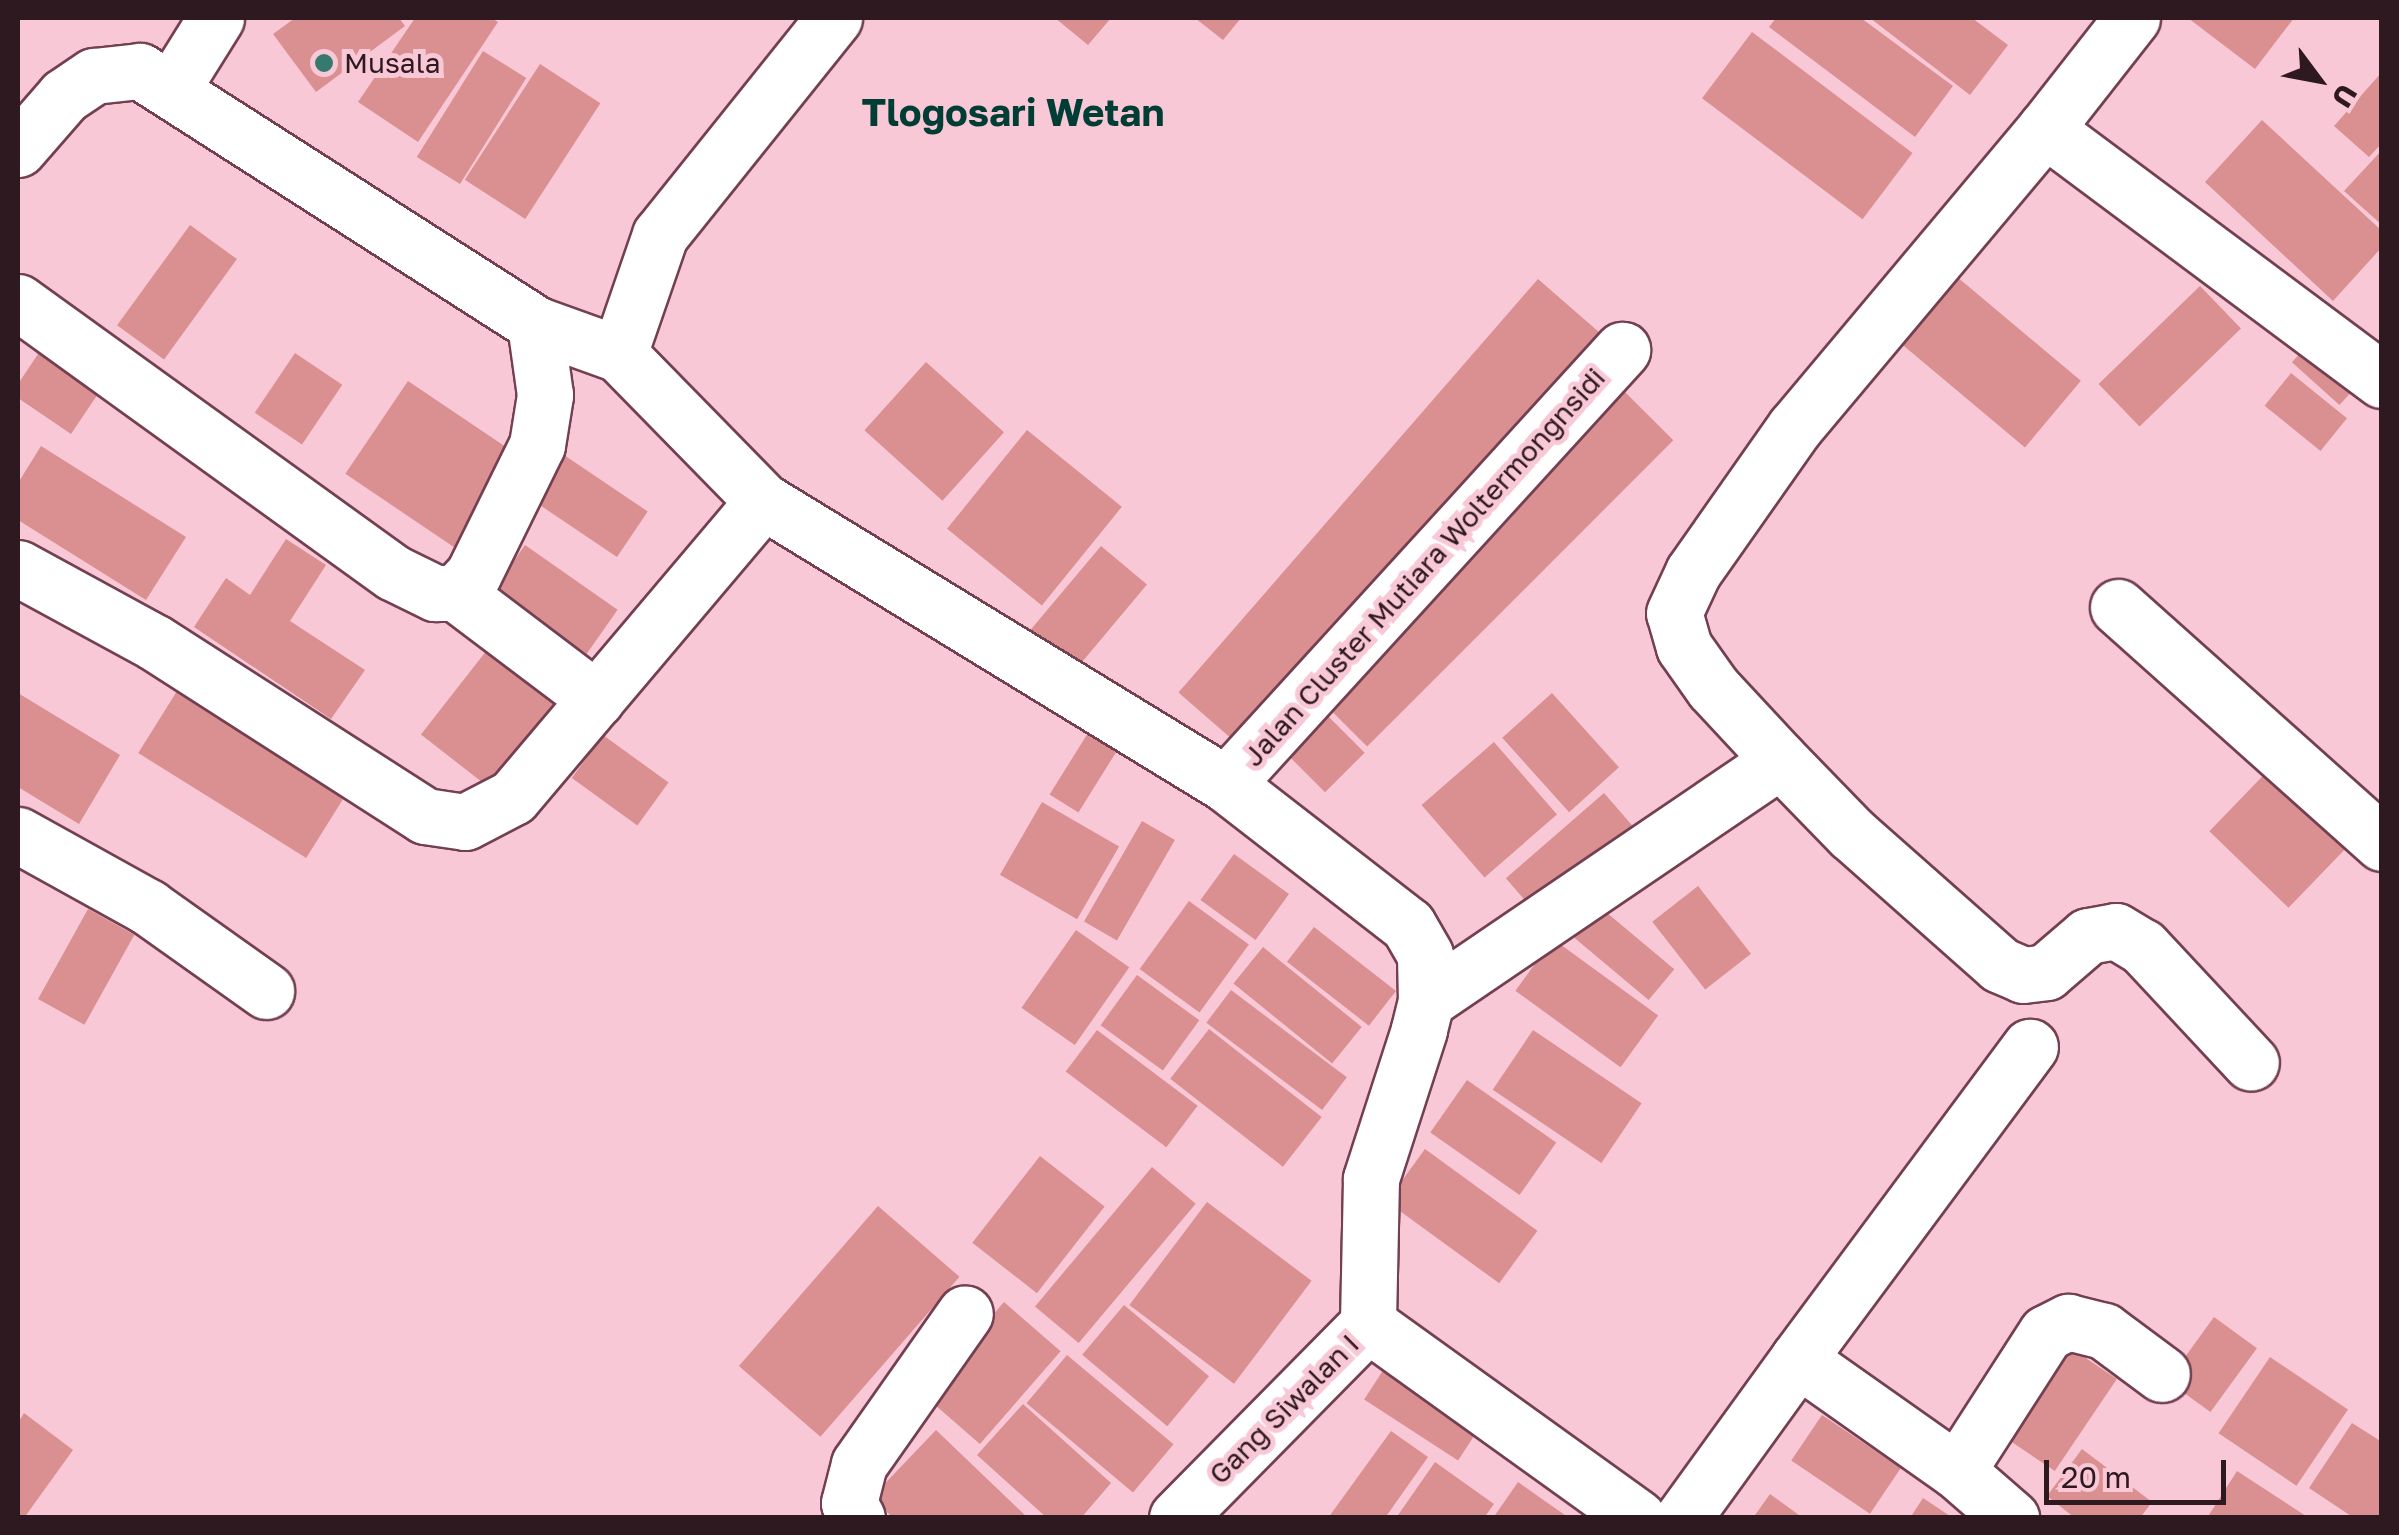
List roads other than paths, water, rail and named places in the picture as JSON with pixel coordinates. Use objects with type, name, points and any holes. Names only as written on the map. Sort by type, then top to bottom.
[{"type":"street","points":[[171,90],[216,18]]},
{"type":"street","points":[[456,593],[473,575],[537,446],[544,395],[578,340],[834,18]]},
{"type":"street","points":[[2132,18],[2046,130],[1795,427],[1694,572],[1674,614],[1684,647],[1713,688],[1851,833],[2000,966],[2023,975],[2046,972],[2088,936],[2116,932],[2143,947],[2251,1063]]},
{"type":"street","points":[[18,149],[64,96],[94,76],[140,71],[578,340],[762,502],[1226,784],[1408,925],[1425,954],[1426,1001]]},
{"type":"street","points":[[2046,130],[2382,380]]},
{"type":"street","points":[[18,302],[394,573],[435,593],[456,593],[596,698]]},
{"type":"street","name":"Jalan Cluster Mutiara Woltermongnsidi","points":[[1226,784],[1622,350]]},
{"type":"street","points":[[18,568],[154,642],[425,816],[464,822],[513,797],[762,502]]},
{"type":"street","points":[[2118,607],[2382,843]]},
{"type":"street","points":[[1426,1001],[1780,760]]},
{"type":"street","points":[[18,834],[148,907],[266,992]]},
{"type":"street","name":"Gang Siwalan I","points":[[1177,1518],[1368,1324],[1370,1179],[1426,1001]]},
{"type":"street","points":[[1683,1518],[2030,1048]]},
{"type":"street","points":[[857,1518],[849,1503],[859,1464],[965,1314]]},
{"type":"street","points":[[1957,1471],[2046,1333],[2068,1322],[2104,1331],[2162,1374]]},
{"type":"street","points":[[1368,1324],[1638,1518]]},
{"type":"street","points":[[1798,1359],[1957,1471],[2011,1518]]},
{"type":"place","name":"Musala","points":[[324,63]]},
{"type":"district","name":"Tlogosari Wetan","points":[[1013,112]]}]
